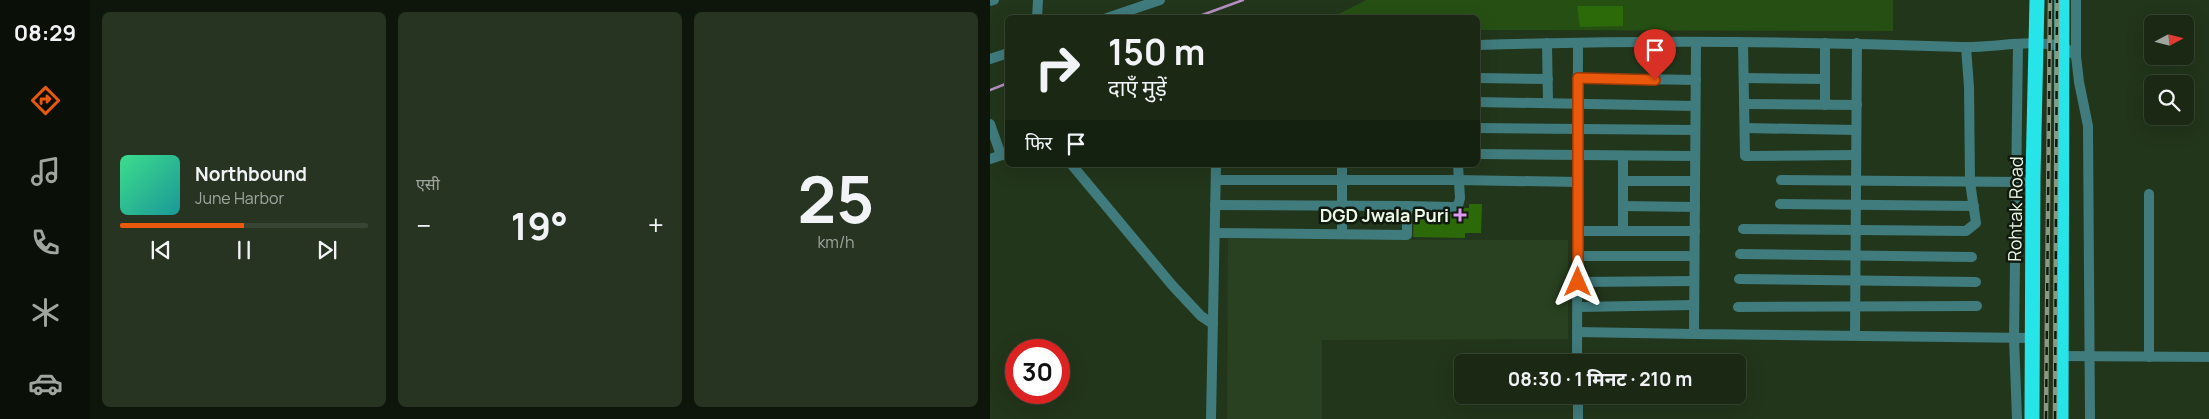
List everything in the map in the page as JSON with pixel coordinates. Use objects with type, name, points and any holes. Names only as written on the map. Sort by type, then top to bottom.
[{"type":"highway","name":"Rohtak Road","points":[[2032,419],[2033,181],[2037,0]]},
{"type":"highway","points":[[2061,419],[2062,0]]},
{"type":"street","points":[[990,1],[994,0]]},
{"type":"street","points":[[1036,15],[1038,0]]},
{"type":"street","points":[[1113,15],[1139,3],[1160,0]]},
{"type":"street","points":[[2076,0],[2076,56],[2088,126],[2090,419]]},
{"type":"street","points":[[1480,45],[1547,43],[1857,43],[1966,47],[2037,44],[2062,46],[2076,56]]},
{"type":"street","points":[[1547,43],[1548,103]]},
{"type":"street","points":[[1578,43],[1578,354]]},
{"type":"street","points":[[1825,105],[1826,43]]},
{"type":"street","points":[[1855,336],[1857,43]]},
{"type":"street","points":[[1694,334],[1696,44]]},
{"type":"street","points":[[1743,44],[1745,156],[1856,155]]},
{"type":"street","points":[[2017,419],[2014,338],[2018,44]]},
{"type":"street","points":[[1743,229],[1966,231],[1976,223],[1970,182],[1969,88],[1966,47]]},
{"type":"street","points":[[990,59],[1005,54]]},
{"type":"street","points":[[1480,78],[1548,79]]},
{"type":"street","points":[[1578,78],[1696,80]]},
{"type":"street","points":[[1744,78],[1825,79]]},
{"type":"street","points":[[1480,102],[1696,106]]},
{"type":"street","points":[[1744,104],[1856,105]]},
{"type":"street","points":[[990,124],[1002,152],[990,159]]},
{"type":"street","points":[[1480,128],[1695,130]]},
{"type":"street","points":[[1745,128],[1856,130]]},
{"type":"street","points":[[1480,154],[1695,156]]},
{"type":"street","points":[[1623,156],[1623,231]]},
{"type":"street","points":[[1074,167],[1172,285],[1200,316],[1213,324]]},
{"type":"street","points":[[1211,419],[1216,167]]},
{"type":"street","points":[[1342,167],[1342,234]]},
{"type":"street","points":[[1215,205],[1453,207],[1458,206],[1460,198],[1458,167]]},
{"type":"street","points":[[1216,180],[1578,182]]},
{"type":"street","points":[[1623,180],[1695,181]]},
{"type":"street","points":[[1781,180],[2033,181]]},
{"type":"street","points":[[2148,357],[2149,194]]},
{"type":"street","points":[[1780,204],[1974,206]]},
{"type":"street","points":[[1214,233],[1407,235],[1407,206]]},
{"type":"street","points":[[1623,206],[1695,207]]},
{"type":"street","points":[[1578,231],[1695,231]]},
{"type":"street","points":[[1740,254],[1972,257]]},
{"type":"street","points":[[1578,256],[1694,256]]},
{"type":"street","points":[[1739,279],[1976,282]]},
{"type":"street","points":[[1578,282],[1694,281]]},
{"type":"street","points":[[1578,307],[1694,306]]},
{"type":"street","points":[[1738,307],[1977,306]]},
{"type":"street","points":[[1577,332],[2032,338]]},
{"type":"street","points":[[2061,356],[2209,357]]},
{"type":"street","points":[[1578,404],[1578,419]]},
{"type":"shaded area","points":[[1228,239],[1568,240],[1568,339],[1322,340],[1322,419],[1227,419]]},
{"type":"green space","points":[[1366,0],[1893,0],[1893,31],[1480,30],[1480,15],[1337,15]]},
{"type":"building","points":[[1577,6],[1623,6],[1623,26],[1580,27]]},
{"type":"building","points":[[1469,204],[1482,204],[1481,233],[1465,233],[1465,238],[1413,237],[1414,213],[1454,214],[1462,211],[1464,208],[1469,208]]},
{"type":"waterway","points":[[1202,15],[1243,0]]},
{"type":"waterway","points":[[990,90],[1005,84]]},
{"type":"railway","points":[[2046,419],[2050,0]]},
{"type":"railway","points":[[2055,419],[2057,0]]},
{"type":"place","name":"DGD Jwala Puri","points":[[1460,215]]},
{"type":"route","points":[[1578,282],[1578,78],[1655,80]]}]
